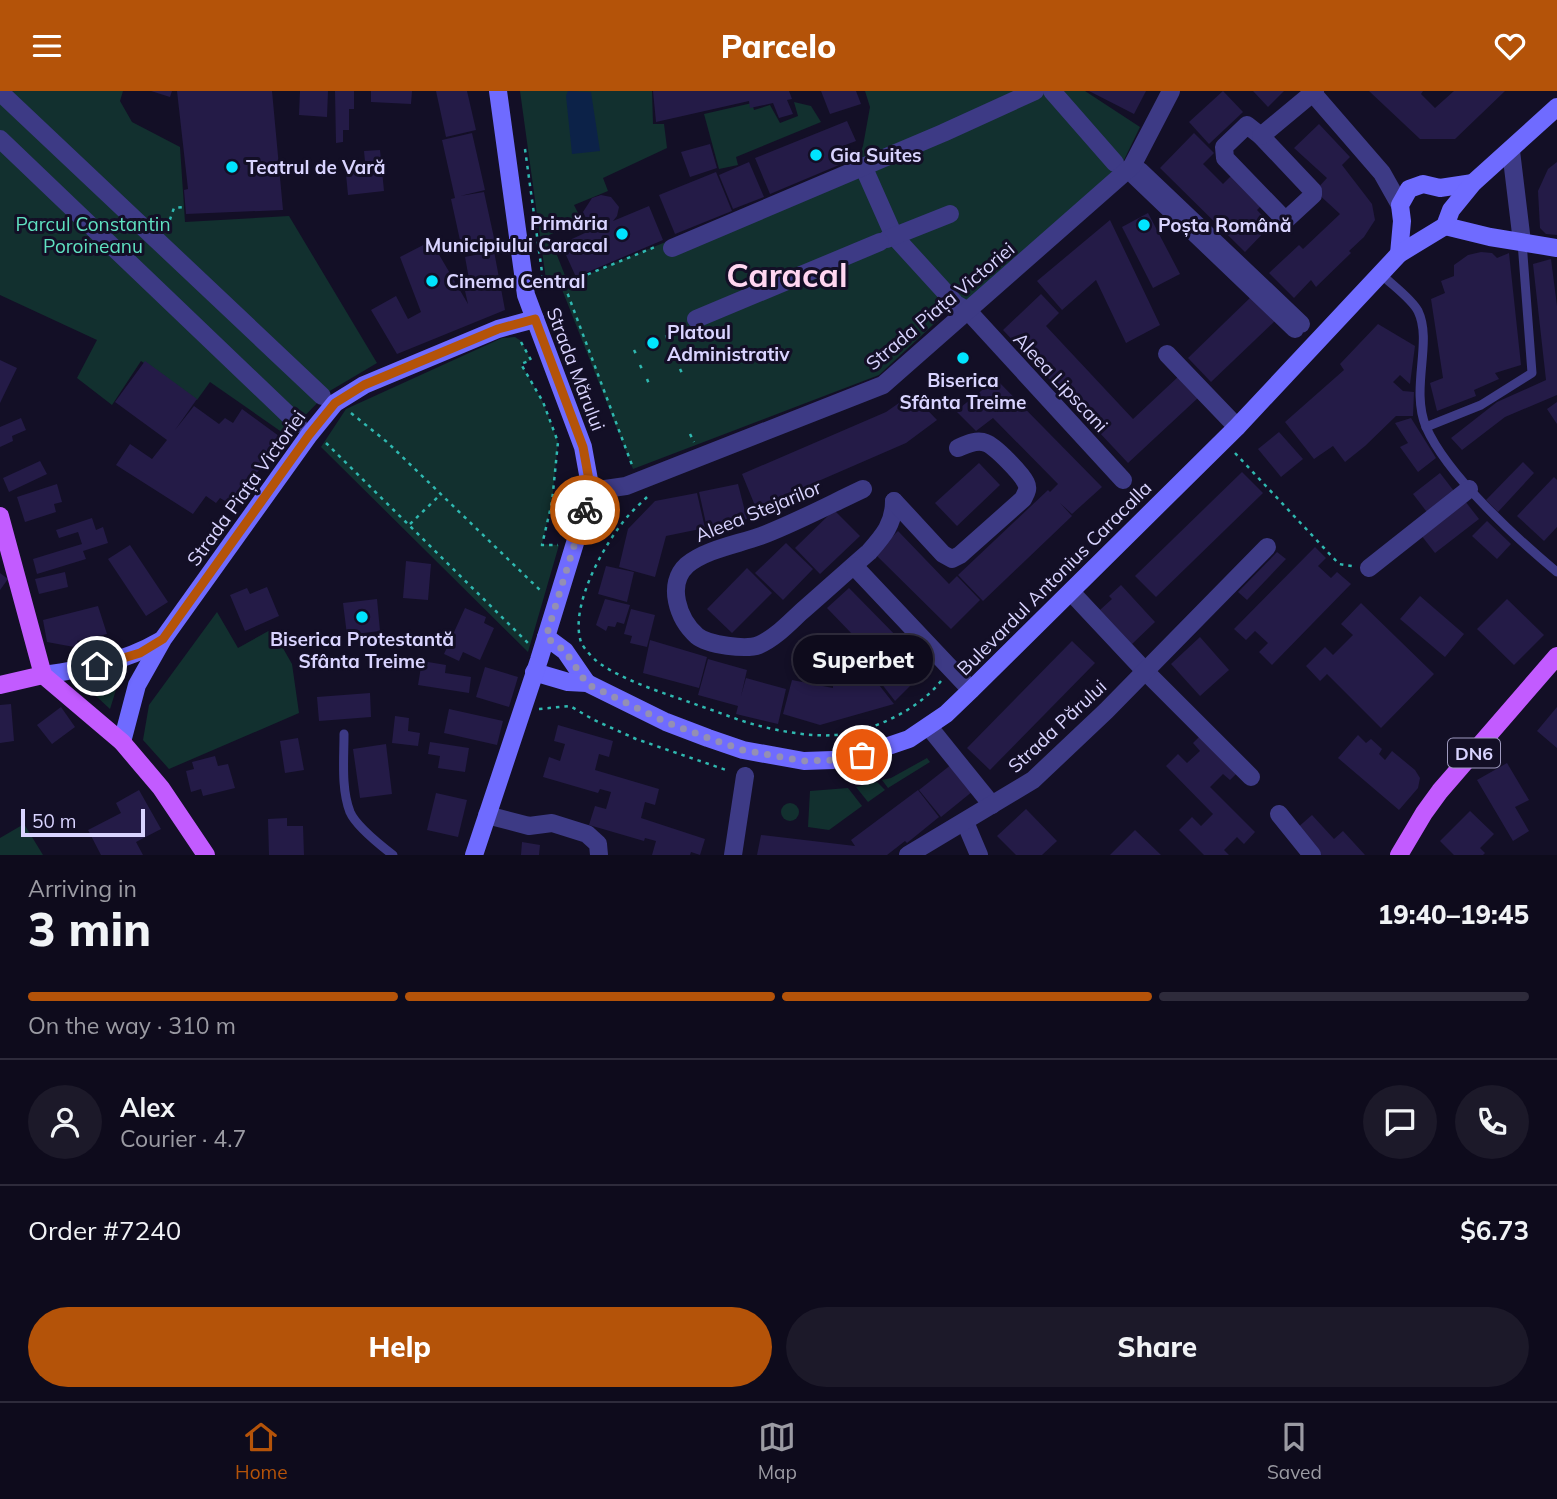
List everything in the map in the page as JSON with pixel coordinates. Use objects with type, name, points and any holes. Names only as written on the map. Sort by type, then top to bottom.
[{"type":"main road","name":"Strada Mărului","points":[[474,855],[534,672],[539,636],[591,491],[583,447],[526,295],[498,91]]},
{"type":"main road","name":"Bulevardul Antonius Caracalla","points":[[534,672],[568,682],[587,684],[666,722],[743,750],[795,759],[834,760],[862,755],[909,739],[929,727],[971,690],[1237,427],[1399,254],[1429,236],[1448,218],[1473,183],[1557,107]]},
{"type":"main road","points":[[1399,254],[1401,213],[1409,189],[1417,185],[1429,184],[1440,188],[1473,183]]},
{"type":"main road","points":[[1440,188],[1450,202],[1448,218],[1490,237],[1557,248]]},
{"type":"main road","points":[[1401,213],[1412,232],[1429,236]]},
{"type":"main road","name":"Strada Piața Victoriei","points":[[122,742],[137,685],[163,639],[309,435],[335,403],[364,385],[498,329],[535,319]]},
{"type":"main road","points":[[0,516],[43,675],[122,742],[161,788],[206,855]]},
{"type":"main road","points":[[539,636],[565,651],[587,684]]},
{"type":"main road","name":"Strada Piața Victoriei","points":[[43,675],[118,660],[140,653],[163,639]]},
{"type":"main road","name":"DN6","points":[[1399,855],[1440,792],[1557,656]]},
{"type":"main road","points":[[0,685],[43,675]]},
{"type":"street","points":[[668,248],[1035,91]]},
{"type":"street","points":[[1052,91],[1115,163]]},
{"type":"street","name":"Strada Piața Victoriei","points":[[591,491],[626,486],[883,385],[1132,166],[1171,91]]},
{"type":"street","points":[[0,92],[322,396]]},
{"type":"street","points":[[1262,136],[1313,92],[1382,173],[1401,213]]},
{"type":"street","points":[[1247,125],[1262,136],[1313,191],[1313,195],[1287,219],[1225,158],[1223,152],[1224,147],[1247,125]]},
{"type":"street","points":[[0,139],[298,424]]},
{"type":"street","points":[[1511,151],[1522,242]]},
{"type":"street","name":"Aleea Lipscani","points":[[863,166],[887,239],[956,304],[968,311],[1123,480]]},
{"type":"street","points":[[1140,171],[1298,326],[1135,176],[1140,171]]},
{"type":"street","points":[[1382,173],[1417,185]]},
{"type":"street","points":[[696,319],[950,214]]},
{"type":"street","points":[[1167,354],[1237,427]]},
{"type":"street","name":"Aleea Stejarilor","points":[[863,489],[766,534],[695,559],[678,575],[675,587],[676,600],[698,636],[725,646],[757,646],[779,632],[869,552],[890,527],[894,516],[894,502],[943,554],[952,559],[960,555],[1023,499],[1027,491],[1026,482],[992,446],[983,441],[958,447]]},
{"type":"street","points":[[1369,568],[1469,489]]},
{"type":"street","name":"Strada Părului","points":[[908,855],[1033,780],[1268,547]]},
{"type":"street","points":[[854,566],[971,690]]},
{"type":"street","points":[[1071,591],[1145,671],[1251,777]]},
{"type":"street","points":[[929,727],[992,804]]},
{"type":"street","points":[[733,855],[746,776]]},
{"type":"street","points":[[1279,814],[1312,855]]},
{"type":"street","points":[[487,815],[529,826],[552,823],[587,834],[598,844],[598,855]]},
{"type":"street","points":[[965,822],[979,855]]},
{"type":"lane","points":[[1426,427],[1481,405],[1532,373],[1522,242]]},
{"type":"lane","points":[[1381,274],[1417,309],[1422,320],[1418,398],[1426,427],[1449,464],[1469,489],[1557,572]]},
{"type":"lane","points":[[344,734],[344,782],[351,813],[374,839],[393,855]]},
{"type":"path","points":[[524,141],[544,287],[564,284],[653,247],[668,248]]},
{"type":"path","points":[[162,245],[174,208],[185,207]]},
{"type":"path","points":[[564,284],[634,468]]},
{"type":"path","points":[[666,335],[668,341]]},
{"type":"path","points":[[515,337],[521,341],[531,360],[521,364],[542,402],[558,442],[552,502],[542,545],[559,545]]},
{"type":"path","points":[[674,352],[676,357]]},
{"type":"path","points":[[346,409],[387,442],[544,594],[547,582]]},
{"type":"path","points":[[324,441],[530,645],[539,636]]},
{"type":"path","points":[[1245,464],[1339,564]]},
{"type":"path","points":[[652,493],[627,516],[604,552],[582,601],[579,626],[582,644],[600,664],[658,691],[756,725],[832,735],[858,731],[884,722],[927,697],[950,670]]},
{"type":"path","points":[[409,525],[440,495]]},
{"type":"path","points":[[539,709],[570,706],[636,739],[746,776]]},
{"type":"green space","name":"Parcul Constantin Poroineanu","points":[[0,91],[123,91],[120,101],[132,122],[180,147],[185,222],[289,216],[377,363],[328,392],[286,435],[210,382],[197,400],[141,361],[112,405],[77,378],[97,340],[0,295]]},
{"type":"green space","points":[[520,91],[652,91],[653,124],[664,124],[667,148],[603,178],[608,191],[574,205],[582,221],[549,235],[566,278],[547,287]]},
{"type":"green space","points":[[865,91],[1085,91],[1140,127],[1124,160],[1112,173],[960,307],[948,311],[879,375],[633,469],[561,287],[616,262],[855,166],[863,146],[870,107]]},
{"type":"green space","points":[[794,102],[811,106],[821,122],[736,157],[738,165],[719,169],[704,114],[752,103],[754,110],[770,105],[780,123],[798,116]]},
{"type":"green space","points":[[515,337],[521,341],[531,360],[521,364],[543,402],[558,442],[552,502],[542,544],[559,545],[528,652],[321,447],[346,409],[502,338]]},
{"type":"green space","points":[[217,612],[238,648],[272,629],[292,664],[299,713],[169,769],[143,740],[149,705]]},
{"type":"green space","points":[[114,678],[119,680],[110,709],[82,683]]},
{"type":"green space","points":[[927,758],[930,762],[888,788],[882,780],[891,778]]},
{"type":"green space","points":[[877,782],[885,790],[868,802],[856,787]]},
{"type":"green space","points":[[848,788],[862,806],[829,830],[808,827],[810,791]]},
{"type":"green space","points":[[786,803],[794,803],[799,812],[797,819],[786,821],[781,816],[781,808]]},
{"type":"green space","points":[[24,824],[43,855],[0,855],[0,838]]},
{"type":"water","points":[[568,91],[591,92],[600,151],[572,154],[566,96]]},
{"type":"building","points":[[151,91],[172,91],[170,97]]},
{"type":"building","name":"Teatrul de Vară","points":[[177,91],[272,91],[283,210],[186,214],[184,190],[188,189]]},
{"type":"building","points":[[300,91],[328,91],[327,117],[299,115]]},
{"type":"building","points":[[335,91],[354,91],[354,109],[349,109],[349,130],[343,130],[343,142],[336,143]]},
{"type":"building","points":[[371,91],[412,91],[411,104],[371,102]]},
{"type":"building","points":[[436,91],[467,91],[476,130],[446,137]]},
{"type":"building","points":[[653,91],[789,91],[792,99],[787,100],[793,114],[779,118],[773,103],[750,108],[749,101],[656,122]]},
{"type":"building","points":[[821,91],[856,91],[861,104],[830,114]]},
{"type":"building","points":[[1089,91],[1146,91],[1134,114]]},
{"type":"building","points":[[1223,91],[1243,112],[1209,144],[1189,122]]},
{"type":"building","points":[[1253,91],[1284,91],[1268,107]]},
{"type":"building","points":[[1369,91],[1423,91],[1421,94],[1435,108],[1454,91],[1505,91],[1455,139],[1420,139]]},
{"type":"building","name":"Gia Suites","points":[[847,121],[856,141],[840,147],[846,162],[770,194],[755,158]]},
{"type":"building","points":[[1319,124],[1350,157],[1342,165],[1372,204],[1375,220],[1364,237],[1349,251],[1351,253],[1316,287],[1311,280],[1294,298],[1269,273],[1299,245],[1303,249],[1340,214],[1315,191],[1327,178],[1294,148]]},
{"type":"building","points":[[472,133],[485,190],[460,196],[484,192],[496,247],[463,254],[451,199],[455,198],[442,140]]},
{"type":"building","points":[[1194,133],[1214,153],[1203,164],[1223,184],[1231,176],[1261,206],[1257,210],[1271,225],[1245,252],[1160,168]]},
{"type":"building","points":[[710,144],[717,168],[690,177],[681,152]]},
{"type":"building","points":[[380,150],[384,191],[348,195],[346,174],[366,172],[364,151]]},
{"type":"building","points":[[749,162],[764,197],[733,209],[719,175]]},
{"type":"building","points":[[1557,162],[1557,235],[1546,234],[1540,228],[1538,191],[1548,169]]},
{"type":"building","points":[[716,172],[732,211],[675,234],[659,195]]},
{"type":"building","name":"Primăria Municipiului Caracal","points":[[601,195],[611,197],[619,207],[613,221],[649,206],[663,240],[576,277],[561,244],[598,227],[589,224],[583,212],[592,198]]},
{"type":"building","points":[[1148,213],[1180,274],[1153,288],[1122,227]]},
{"type":"building","points":[[1110,220],[1160,325],[1126,343],[1096,280],[1062,310],[1037,281]]},
{"type":"building","points":[[431,241],[468,304],[465,291],[471,290],[465,257],[494,251],[505,310],[397,354],[371,310],[396,296],[408,319],[421,312],[400,257]]},
{"type":"building","points":[[1492,253],[1497,258],[1509,253],[1521,365],[1495,373],[1499,379],[1474,390],[1476,396],[1437,411],[1430,383],[1443,378],[1431,299],[1445,293],[1441,281],[1454,276],[1454,265],[1468,255]]},
{"type":"building","points":[[1551,259],[1557,306],[1557,395],[1505,417],[1462,450],[1451,438],[1497,402],[1546,380],[1533,264]]},
{"type":"building","points":[[1041,294],[1059,313],[1046,326],[1133,419],[1179,376],[1199,397],[1128,463],[1003,330]]},
{"type":"building","points":[[1254,294],[1277,319],[1211,382],[1188,358]]},
{"type":"building","points":[[1378,324],[1415,346],[1410,384],[1400,375],[1393,382],[1403,391],[1414,392],[1413,416],[1396,416],[1345,462],[1333,446],[1314,459],[1285,422],[1344,370],[1340,364]]},
{"type":"building","points":[[0,360],[17,368],[0,403]]},
{"type":"building","points":[[145,361],[197,399],[175,430],[194,406],[219,424],[225,418],[233,423],[242,409],[283,439],[232,505],[220,498],[216,503],[206,496],[193,514],[116,465],[130,444],[152,459],[167,440],[115,402]]},
{"type":"building","points":[[996,379],[1102,487],[1072,514],[1060,503],[1072,516],[983,601],[958,575],[1048,490],[1050,492],[1058,484],[993,418],[976,431],[956,411]]},
{"type":"building","points":[[912,394],[937,420],[906,443],[756,508],[742,474],[886,412]]},
{"type":"building","points":[[1557,402],[1557,424],[1547,409]]},
{"type":"building","points":[[21,418],[26,430],[12,436],[13,441],[0,447],[0,427]]},
{"type":"building","points":[[1411,418],[1436,458],[1418,472],[1400,447],[1408,443],[1395,423]]},
{"type":"building","points":[[1279,432],[1303,459],[1281,477],[1258,449]]},
{"type":"building","points":[[40,461],[47,474],[9,492],[3,478]]},
{"type":"building","points":[[1523,462],[1534,473],[1498,512],[1486,500]]},
{"type":"building","points":[[979,463],[1000,485],[957,526],[935,503]]},
{"type":"building","points":[[1242,472],[1263,493],[1156,597],[1135,576]]},
{"type":"building","points":[[1440,473],[1457,495],[1430,516],[1413,494]]},
{"type":"building","points":[[1554,477],[1557,480],[1557,527],[1544,541],[1517,516]]},
{"type":"building","points":[[57,484],[62,502],[54,504],[56,512],[25,522],[17,497]]},
{"type":"building","points":[[738,484],[747,519],[707,528],[699,492]]},
{"type":"building","points":[[697,493],[705,528],[666,536],[655,577],[619,567],[628,529],[655,501]]},
{"type":"building","points":[[1465,501],[1479,519],[1435,553],[1421,535]]},
{"type":"building","points":[[834,510],[860,536],[820,574],[795,548]]},
{"type":"building","points":[[92,518],[96,530],[103,527],[108,543],[83,551],[86,559],[37,574],[33,559],[82,544],[78,532],[59,538],[56,530]]},
{"type":"building","points":[[1487,521],[1511,544],[1497,559],[1472,536]]},
{"type":"building","points":[[898,531],[949,584],[957,576],[980,600],[951,629],[875,554]]},
{"type":"building","points":[[786,543],[813,569],[783,600],[755,573]]},
{"type":"building","points":[[130,545],[168,602],[146,616],[108,559]]},
{"type":"building","points":[[1315,547],[1326,558],[1318,566],[1331,578],[1337,572],[1351,584],[1272,665],[1259,652],[1268,643],[1255,631],[1246,640],[1234,629]]},
{"type":"building","points":[[1277,552],[1286,559],[1247,600],[1238,592]]},
{"type":"building","points":[[406,561],[431,564],[428,600],[403,598]]},
{"type":"building","points":[[606,566],[634,572],[627,602],[598,594]]},
{"type":"building","points":[[747,568],[772,593],[732,633],[707,609]]},
{"type":"building","points":[[65,572],[68,587],[39,594],[35,579]]},
{"type":"building","points":[[0,573],[8,579],[0,590]]},
{"type":"building","points":[[1121,585],[1155,622],[1132,644],[1100,610],[1112,599],[1109,596]]},
{"type":"building","points":[[267,587],[279,616],[245,631],[230,595],[247,588],[250,594]]},
{"type":"building","points":[[849,588],[903,643],[881,664],[827,608]]},
{"type":"building","points":[[1420,596],[1464,634],[1445,657],[1400,619]]},
{"type":"building","points":[[377,599],[380,631],[347,635],[343,603]]},
{"type":"building","points":[[605,599],[630,605],[624,624],[617,622],[615,627],[608,626],[606,631],[596,625]]},
{"type":"building","points":[[1507,599],[1544,635],[1514,665],[1477,629]]},
{"type":"building","points":[[1361,603],[1434,674],[1381,728],[1327,674],[1320,681],[1306,666],[1325,647],[1333,655],[1353,635],[1341,624]]},
{"type":"building","points":[[98,606],[107,634],[77,641],[79,645],[74,647],[47,642],[43,620]]},
{"type":"building","points":[[465,608],[486,617],[484,623],[494,628],[480,660],[463,652],[459,661],[444,654]]},
{"type":"building","points":[[631,609],[655,615],[647,647],[630,643],[632,636],[624,634]]},
{"type":"building","points":[[1200,637],[1229,670],[1200,696],[1171,664]]},
{"type":"building","points":[[650,640],[707,657],[699,688],[643,673]]},
{"type":"building","points":[[1072,641],[1095,663],[990,770],[967,748]]},
{"type":"building","points":[[904,645],[926,670],[895,701],[874,674]]},
{"type":"building","points":[[708,659],[747,670],[741,696],[746,678],[786,689],[778,724],[736,714],[738,706],[698,695]]},
{"type":"building","points":[[422,661],[446,665],[445,673],[471,677],[469,693],[418,685]]},
{"type":"building","points":[[485,667],[518,677],[509,707],[476,697]]},
{"type":"building","points":[[872,676],[894,704],[820,725],[783,714],[792,680],[833,688]]},
{"type":"building","points":[[370,693],[371,717],[319,721],[317,697]]},
{"type":"building","points":[[11,704],[14,741],[0,743],[0,705]]},
{"type":"building","points":[[61,707],[75,727],[52,744],[37,725]]},
{"type":"building","points":[[1557,707],[1557,748],[1537,731]]},
{"type":"building","points":[[449,709],[503,721],[497,745],[444,733]]},
{"type":"building","points":[[395,716],[409,718],[408,731],[420,733],[418,746],[392,743]]},
{"type":"building","points":[[558,725],[613,741],[609,757],[599,754],[595,770],[659,789],[655,805],[645,802],[641,818],[705,839],[700,855],[691,852],[690,855],[652,855],[656,841],[645,838],[644,841],[589,825],[595,806],[606,809],[611,792],[600,789],[598,793],[543,777],[549,757],[560,761],[565,744],[554,741]]},
{"type":"building","points":[[1204,732],[1241,769],[1230,780],[1223,774],[1210,787],[1255,832],[1244,844],[1237,837],[1224,850],[1229,855],[1204,855],[1179,830],[1192,817],[1201,826],[1213,814],[1166,766],[1178,754],[1187,763],[1200,751],[1193,743]]},
{"type":"building","points":[[1358,735],[1366,743],[1371,739],[1382,749],[1379,754],[1385,760],[1392,751],[1415,770],[1420,778],[1418,788],[1399,810],[1338,758]]},
{"type":"building","points":[[298,738],[304,770],[285,773],[280,741]]},
{"type":"building","points":[[430,742],[469,748],[465,772],[438,768],[440,756],[428,754]]},
{"type":"building","points":[[386,744],[392,794],[360,798],[353,749]]},
{"type":"building","points":[[215,756],[218,766],[228,764],[235,788],[203,796],[201,789],[191,792],[186,771],[194,769],[192,762]]},
{"type":"building","points":[[1507,763],[1529,800],[1515,807],[1529,831],[1513,841],[1477,780]]},
{"type":"building","points":[[952,764],[973,791],[941,817],[919,790]]},
{"type":"building","points":[[139,790],[161,829],[136,842],[143,855],[101,855],[88,830],[121,813],[116,803]]},
{"type":"building","points":[[918,790],[939,817],[907,843],[905,841],[887,855],[757,855],[761,835],[855,846],[851,840]]},
{"type":"building","points":[[436,793],[467,800],[458,837],[427,830]]},
{"type":"building","points":[[1026,809],[1057,841],[1042,855],[1016,855],[997,836]]},
{"type":"building","points":[[1470,811],[1494,834],[1480,848],[1485,853],[1483,855],[1454,855],[1440,841]]},
{"type":"building","points":[[1312,815],[1334,839],[1343,831],[1365,855],[1320,855],[1296,829]]},
{"type":"building","points":[[287,818],[287,826],[303,826],[304,855],[269,855],[268,819]]},
{"type":"building","points":[[1135,830],[1161,855],[1110,855]]},
{"type":"building","points":[[522,842],[540,845],[539,855],[521,855]]},
{"type":"way so far","points":[[585,510],[546,637],[565,651],[587,684],[666,722],[743,750],[804,761],[862,755]]},
{"type":"place","name":"Gia Suites","points":[[816,155]]},
{"type":"place","name":"Teatrul de Vară","points":[[232,167]]},
{"type":"place","name":"Poșta Română","points":[[1144,225]]},
{"type":"place","name":"Primăria Municipiului Caracal","points":[[622,234]]},
{"type":"place","name":"Cinema Central","points":[[432,281]]},
{"type":"place","name":"Platoul Administrativ","points":[[653,343]]},
{"type":"place","name":"Biserica Sfânta Treime","points":[[963,358]]},
{"type":"place","name":"Biserica Protestantă Sfânta Treime","points":[[362,617]]},
{"type":"place","name":"Superbet","points":[[862,755]]},
{"type":"district","name":"Caracal","points":[[787,274]]},
{"type":"route","points":[[97,666],[140,653],[163,639],[309,435],[335,403],[364,385],[498,329],[535,319],[583,447],[591,491],[585,510]]}]
